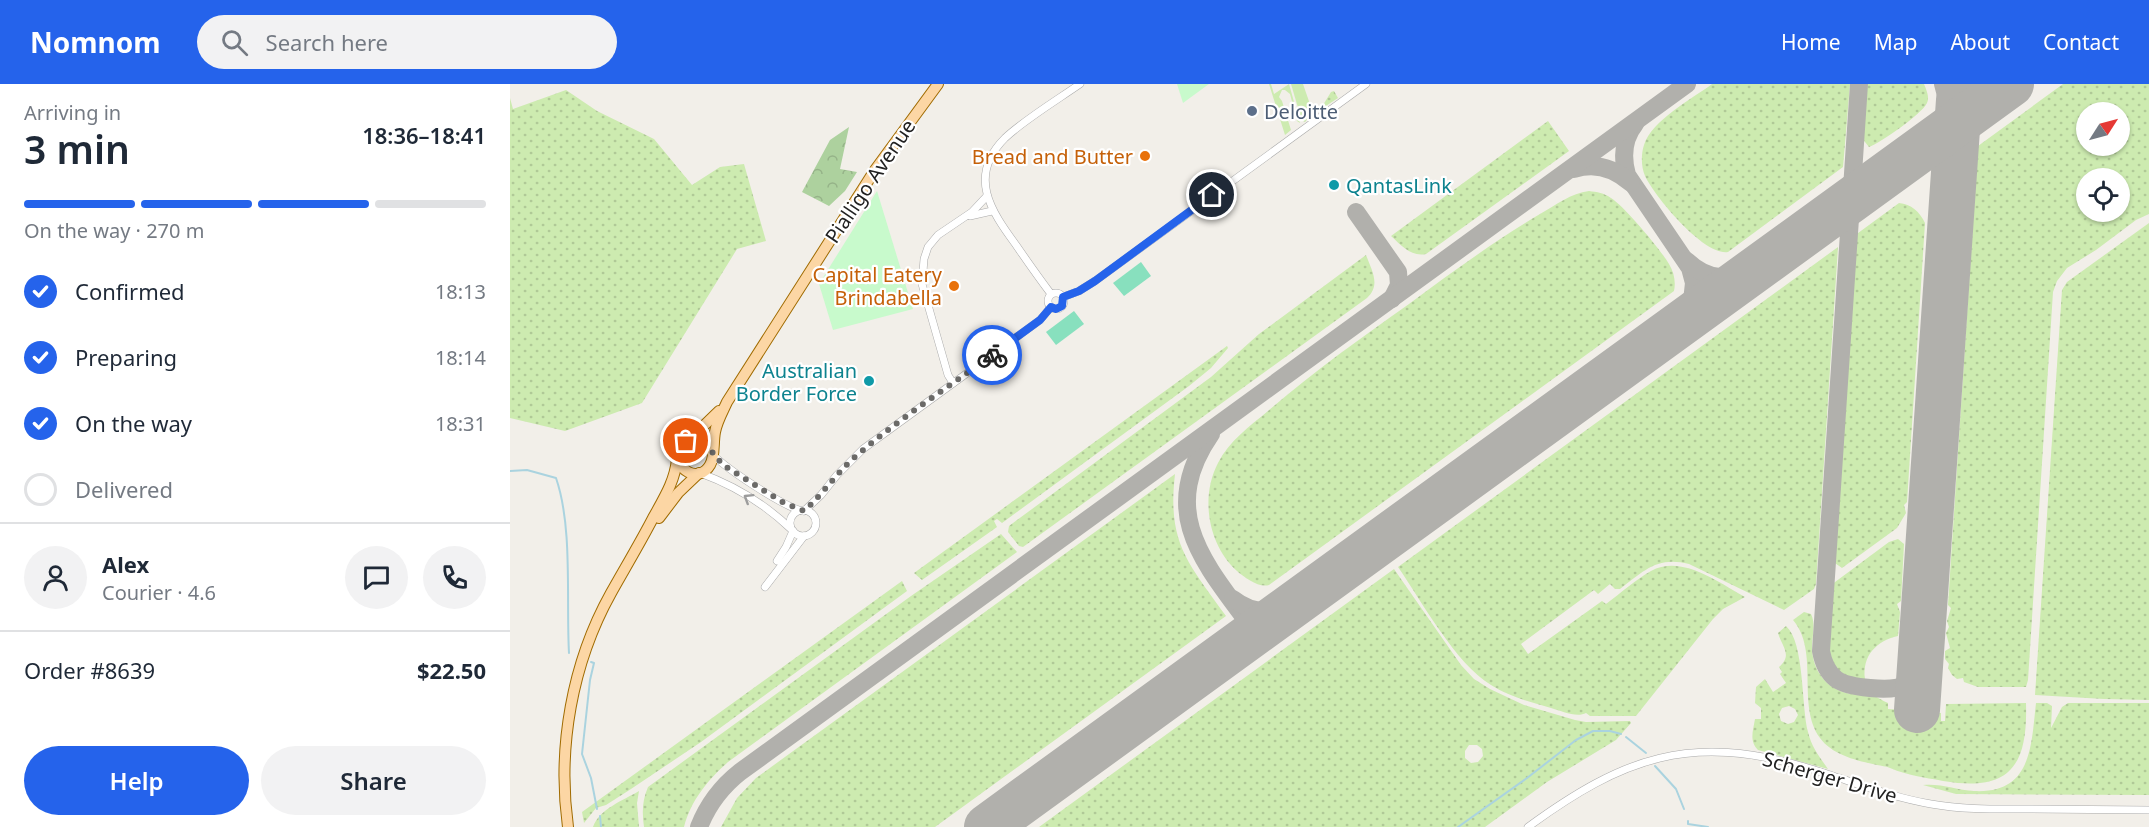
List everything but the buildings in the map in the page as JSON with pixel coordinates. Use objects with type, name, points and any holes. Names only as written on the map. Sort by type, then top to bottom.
[{"type":"main road","name":"Pialligo Avenue","points":[[712,453],[716,426],[728,402],[875,170],[938,84]]},
{"type":"main road","name":"Pialligo Avenue","points":[[689,440],[728,402]]},
{"type":"main road","points":[[568,827],[564,781],[567,721],[592,633],[610,595],[670,486],[681,446],[689,440],[703,441],[712,453],[711,464],[678,494],[631,558]]},
{"type":"main road","points":[[678,456],[679,463],[684,470],[690,473],[700,473]]},
{"type":"street","points":[[1051,294],[992,212],[987,196],[986,172],[999,145],[1012,132],[1080,84]]},
{"type":"street","points":[[1063,297],[1095,281],[1366,84]]},
{"type":"street","points":[[953,384],[948,375],[922,284],[922,273],[926,253],[932,242],[941,232],[965,218],[987,196]]},
{"type":"street","points":[[965,218],[992,212]]},
{"type":"street","points":[[1051,294],[1059,293],[1063,297]]},
{"type":"street","points":[[1051,294],[1047,301],[1051,307],[1056,309],[1062,306],[1063,297]]},
{"type":"street","points":[[777,561],[788,543],[792,530],[792,517],[803,511],[821,495],[863,449],[1040,320],[1051,307]]},
{"type":"street","points":[[712,453],[723,465],[789,506],[813,516],[816,522],[814,530],[804,536],[765,587]]},
{"type":"street","points":[[700,473],[721,481],[777,516],[796,534],[804,536]]},
{"type":"street","points":[[813,516],[821,495]]},
{"type":"street","name":"Scherger Drive","points":[[1528,827],[1595,782],[1647,761],[1697,753],[1756,756],[1807,768],[1905,799],[1954,808],[2149,810]]},
{"type":"green space","points":[[1177,84],[1209,84],[1183,103]]},
{"type":"green space","points":[[1269,84],[1274,94],[1289,84],[1300,123],[1297,121],[1290,94],[1282,90],[1279,97],[1291,130],[1285,135]]},
{"type":"green space","points":[[1291,84],[1303,84],[1312,110],[1301,118]]},
{"type":"green space","points":[[1712,84],[1850,84],[1843,167],[1728,252],[1718,251],[1706,245],[1681,223],[1650,185],[1642,165],[1644,145],[1655,127]]},
{"type":"green space","points":[[1864,84],[1924,84],[1928,101],[1924,108],[1909,121],[1869,147],[1861,137]]},
{"type":"green space","points":[[2063,84],[2149,84],[2149,214],[2136,220],[2067,268],[2057,281],[2053,292],[2026,687],[1978,687],[1964,682],[1963,678],[1957,679],[1952,675],[1945,659],[1945,651],[1950,648],[1946,633],[1951,608],[1948,605],[1978,146]]},
{"type":"green space","points":[[566,90],[597,111],[654,139],[692,185],[720,167],[744,164],[766,241],[737,249],[642,403],[565,431],[510,418],[510,98],[513,109]]},
{"type":"green space","points":[[1334,91],[1338,98],[1305,122],[1303,121],[1301,118],[1323,105]]},
{"type":"green space","points":[[1548,121],[1569,151],[1426,254],[1411,252],[1391,236]]},
{"type":"green space","points":[[849,127],[840,169],[857,172],[845,191],[829,206],[802,192],[830,140]]},
{"type":"green space","points":[[877,191],[913,309],[833,330],[819,284]]},
{"type":"green space","points":[[1589,191],[1611,198],[1642,229],[1671,267],[1675,281],[1674,291],[1269,585],[1257,584],[1237,571],[1219,548],[1213,534],[1208,505],[1212,476],[1223,455],[1234,441],[1320,369],[1474,257],[1558,203],[1576,194]]},
{"type":"green space","points":[[1899,203],[1915,209],[1925,223],[1907,502],[1904,505],[1906,513],[1897,528],[1842,568],[1832,561],[1846,348],[1849,344],[1846,343],[1854,236]]},
{"type":"green space","points":[[2149,223],[2149,700],[2035,695],[2062,290],[2067,282]]},
{"type":"green space","points":[[1838,247],[1814,589],[1784,610],[1689,564],[1668,562],[1652,567],[1636,576],[1620,589],[1615,589],[1610,584],[1598,594],[1594,590],[1521,644],[1528,654],[1602,601],[1606,604],[1634,582],[1651,571],[1663,567],[1675,566],[1700,572],[1745,597],[1723,609],[1713,619],[1636,716],[1569,714],[1513,696],[1491,685],[1478,675],[1465,663],[1440,631],[1398,567]]},
{"type":"green space","points":[[1366,255],[1374,278],[1374,288],[1367,298],[1023,547],[1019,546],[1008,532],[1009,526],[1211,377],[1259,334]]},
{"type":"green space","points":[[1141,262],[1151,276],[1124,296],[1113,283]]},
{"type":"green space","points":[[1074,311],[1084,324],[1056,345],[1046,332]]},
{"type":"green space","points":[[1227,346],[1228,348],[1211,368],[1189,386],[1002,523],[997,519],[994,521],[997,527],[922,580],[914,573]]},
{"type":"green space","points":[[1175,474],[1174,518],[1183,551],[1226,616],[935,827],[721,827],[737,798],[756,778]]},
{"type":"green space","points":[[1001,534],[1017,552],[728,762],[701,791],[684,827],[644,827],[643,807],[648,787],[911,596]]},
{"type":"green space","points":[[1898,539],[1904,544],[1901,601],[1897,604],[1900,612],[1898,636],[1883,642],[1872,651],[1866,663],[1865,679],[1848,679],[1837,672],[1830,661],[1827,647],[1831,585],[1889,542]]},
{"type":"green space","points":[[1394,569],[1461,665],[1474,679],[1524,705],[1575,720],[1630,721],[1631,723],[1616,740],[1547,782],[1485,827],[1039,827]],"holes":[[[1469,745],[1477,745],[1482,749],[1483,756],[1478,762],[1471,763],[1465,758],[1465,751]]]},
{"type":"green space","points":[[902,581],[907,591],[701,742],[606,805],[596,808],[584,823],[582,812]]},
{"type":"green space","points":[[1804,612],[1811,614],[1814,626],[1812,647],[1818,672],[1829,684],[1843,692],[1873,696],[1888,703],[1888,709],[1941,713],[1941,721],[1945,721],[1946,704],[2026,703],[2026,725],[2018,759],[2010,770],[1999,778],[1966,783],[1910,775],[1846,756],[1831,749],[1820,738],[1809,710],[1805,647],[1801,633],[1793,620]]},
{"type":"green space","points":[[1786,626],[1792,634],[1799,660],[1808,732],[1814,747],[1828,769],[1758,750],[1753,743],[1755,719],[1761,719],[1761,708],[1755,703],[1756,687],[1765,679],[1773,692],[1786,683],[1780,674],[1782,672],[1779,667],[1786,655],[1778,633]],"holes":[[[1789,706],[1795,709],[1798,715],[1794,722],[1788,724],[1781,721],[1779,714],[1782,708]]]},
{"type":"green space","points":[[2036,703],[2047,703],[2052,706],[2051,728],[2062,707],[2068,703],[2149,703],[2149,795],[1956,794],[1923,785],[1974,791],[1993,790],[2007,785],[2018,776],[2025,764]]},
{"type":"green space","points":[[639,791],[637,803],[639,827],[593,827],[606,810]]},
{"type":"waterway","points":[[510,471],[527,470],[556,478],[565,519],[567,541],[569,653]]},
{"type":"waterway","points":[[591,662],[594,663],[582,754],[591,778],[597,809]]},
{"type":"waterway","points":[[1458,827],[1576,740],[1593,731],[1610,731],[1621,734]]},
{"type":"waterway","points":[[1626,737],[1646,753]]},
{"type":"waterway","points":[[1655,766],[1676,789],[1684,809]]},
{"type":"waterway","points":[[600,816],[601,827]]},
{"type":"waterway","points":[[1688,821],[1688,824],[1708,827]]},
{"type":"taxiway","points":[[699,827],[716,796],[740,772],[1687,84]]},
{"type":"taxiway","points":[[1859,84],[1821,651],[1826,666],[1836,679],[1860,687],[1881,689],[1905,685],[1919,667]]},
{"type":"taxiway","points":[[1927,144],[1938,131],[1944,117],[1946,101],[1943,84]]},
{"type":"taxiway","points":[[1948,84],[1961,91],[1975,94],[2004,89]]},
{"type":"taxiway","points":[[1635,124],[1628,136],[1625,148],[1624,162],[1627,175],[1690,268],[1694,283],[1692,301],[1681,323]]},
{"type":"taxiway","points":[[1574,169],[1597,166],[1611,170],[1631,183]]},
{"type":"taxiway","points":[[1833,213],[1850,190]]},
{"type":"taxiway","points":[[1356,212],[1398,272],[1399,285],[1392,299]]},
{"type":"taxiway","points":[[1687,261],[1703,272],[1720,277],[1737,276],[1755,269]]},
{"type":"taxiway","points":[[1211,434],[1195,463],[1188,490],[1188,515],[1194,539],[1206,562],[1255,632]]},
{"type":"taxiway","points":[[1233,599],[1248,608],[1263,611],[1279,610],[1294,604]]},
{"type":"runway","points":[[987,827],[2011,84]]},
{"type":"runway","points":[[1917,710],[1959,100]]},
{"type":"way so far","points":[[686,441],[693,439],[703,441],[709,445],[712,454],[723,465],[784,503],[804,511],[863,449],[992,355]]},
{"type":"place","name":"Deloitte","points":[[1252,111]]},
{"type":"place","name":"Bread and Butter","points":[[1145,156]]},
{"type":"place","name":"QantasLink","points":[[1334,185]]},
{"type":"place","name":"Capital Eatery Brindabella","points":[[954,286]]},
{"type":"place","name":"Australian Border Force","points":[[869,381]]},
{"type":"route","points":[[992,355],[1040,320],[1051,307],[1056,309],[1062,306],[1063,297],[1095,281],[1212,195]]}]
